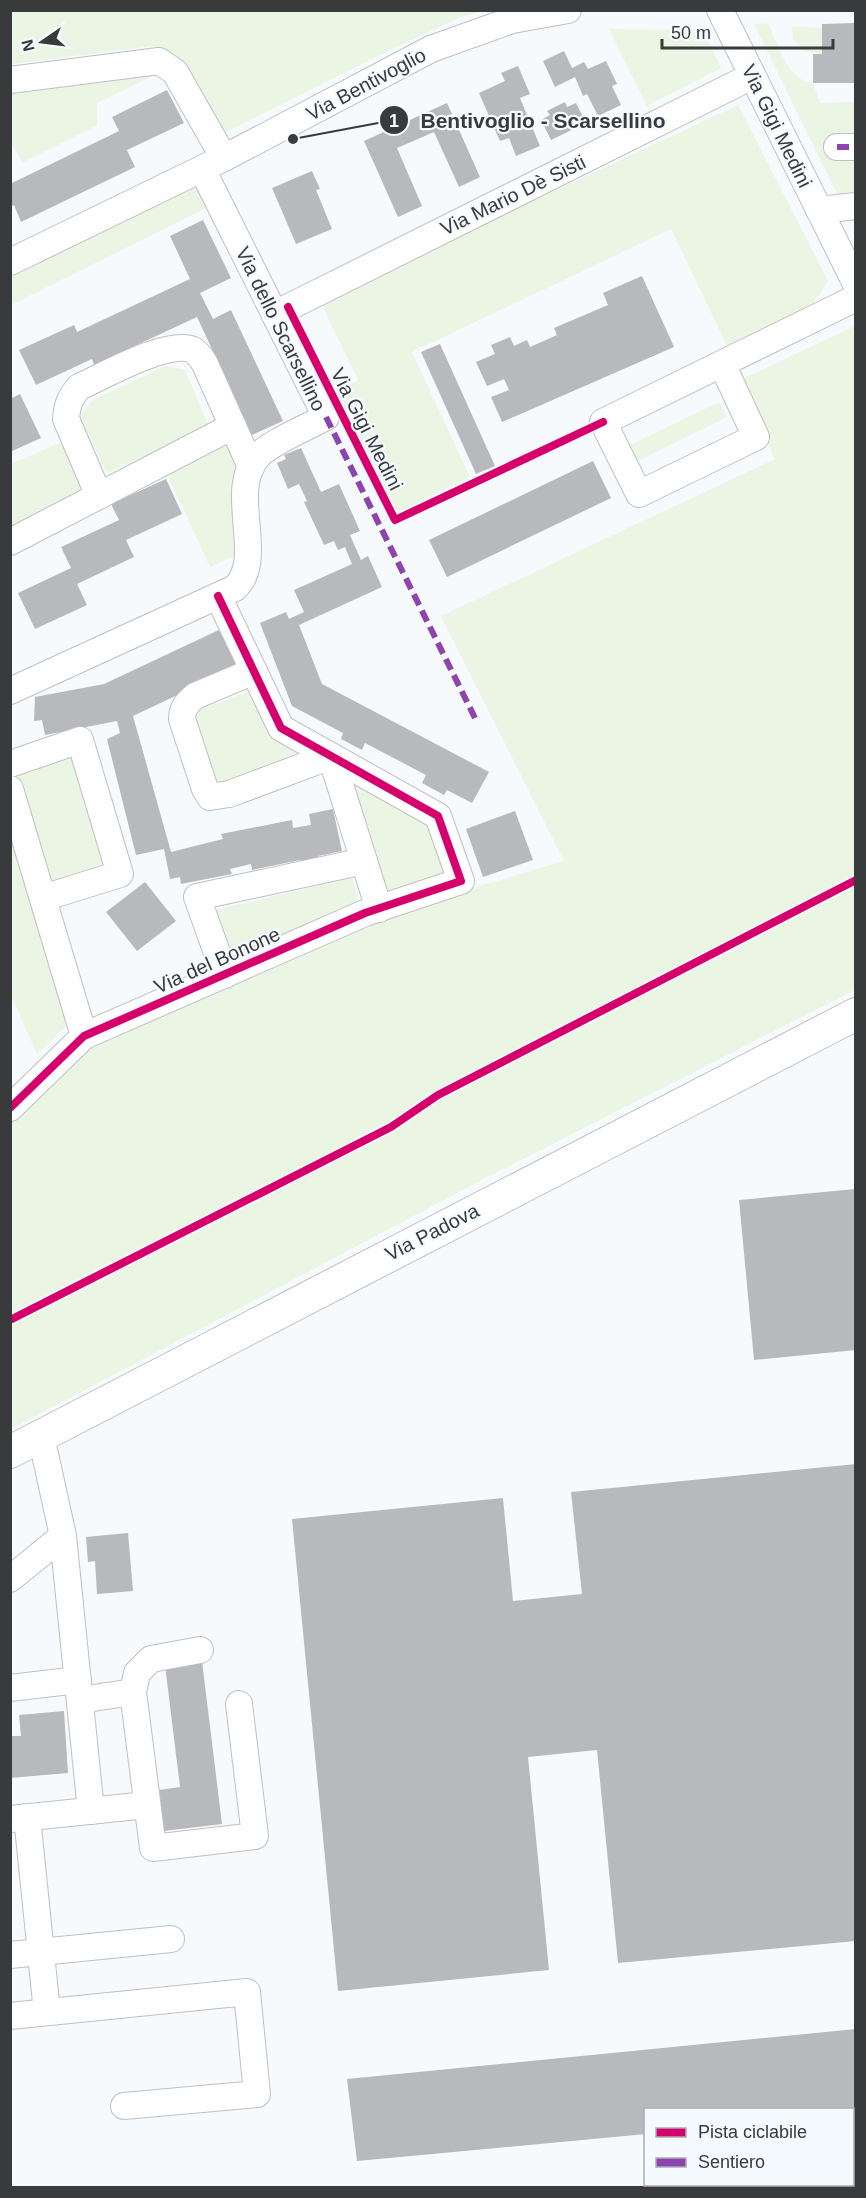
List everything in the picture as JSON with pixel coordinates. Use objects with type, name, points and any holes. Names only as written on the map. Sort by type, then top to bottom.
[{"type":"main road","name":"Via Padova","points":[[10,1452],[855,1014]]},
{"type":"street","name":"Via Bentivoglio","points":[[10,262],[213,164],[431,49],[512,20],[568,10]]},
{"type":"street","name":"Via Gigi Medini","points":[[720,10],[855,284]]},
{"type":"street","name":"Via dello Scarsellino","points":[[10,80],[159,61],[176,72],[274,314],[326,417],[269,448],[260,454],[251,467]]},
{"type":"street","name":"Via Mario Dè Sisti","points":[[274,314],[752,76]]},
{"type":"street","name":"Via Gigi Medini","points":[[819,210],[855,206]]},
{"type":"street","points":[[722,364],[756,437],[639,494],[603,422],[855,298]]},
{"type":"street","points":[[10,691],[235,588],[242,581],[247,572],[245,499],[251,467],[200,355],[192,350],[169,349],[154,353],[79,387],[71,397],[66,419],[99,496]]},
{"type":"street","points":[[10,542],[233,426]]},
{"type":"street","points":[[218,596],[281,728],[331,756],[379,909]]},
{"type":"street","points":[[254,671],[195,696],[187,702],[182,711],[182,719],[204,789],[210,797],[229,794],[331,756]]},
{"type":"street","points":[[10,764],[80,740],[120,874],[43,898]]},
{"type":"street","name":"Via del Bonone","points":[[10,1108],[84,1036],[379,909],[460,881],[438,816],[331,756]]},
{"type":"street","points":[[10,789],[84,1036]]},
{"type":"street","name":"Via del Bonone","points":[[225,975],[197,897],[364,861]]},
{"type":"street","points":[[41,1436],[63,1536],[91,1811]]},
{"type":"street","points":[[10,1579],[63,1536]]},
{"type":"street","points":[[200,1650],[151,1659],[137,1673],[133,1692],[153,1848],[255,1836],[239,1704]]},
{"type":"street","points":[[10,1688],[133,1692]]},
{"type":"street","points":[[47,2012],[41,1952],[19,1818],[147,1805]]},
{"type":"street","points":[[10,1955],[171,1938]]},
{"type":"street","points":[[10,2016],[248,1992],[257,2094],[124,2106]]},
{"type":"green space","points":[[10,11],[486,11],[463,16],[220,135],[175,55],[153,46],[11,64]]},
{"type":"green space","points":[[768,23],[784,60],[797,76],[813,83],[820,103],[855,102],[855,200],[841,202],[754,24]]},
{"type":"green space","points":[[792,27],[822,28],[822,54],[803,51],[793,39]]},
{"type":"green space","points":[[609,29],[703,30],[721,68],[647,106]]},
{"type":"green space","points":[[159,73],[97,103],[97,125],[23,162],[11,143],[10,88]]},
{"type":"green space","points":[[738,105],[828,281],[810,308],[729,350],[671,229],[412,352],[470,477],[396,514],[333,392],[358,380],[320,301]]},
{"type":"green space","points":[[199,180],[212,205],[11,305],[11,274]]},
{"type":"green space","points":[[855,326],[855,990],[476,1183],[11,1429],[11,1119],[85,1042],[379,916],[564,861],[441,616],[775,459],[738,381]]},
{"type":"green space","points":[[165,366],[185,370],[209,427],[107,473],[80,417],[91,401]]},
{"type":"green space","points":[[719,402],[727,417],[634,463],[626,447]]},
{"type":"green space","points":[[62,442],[88,493],[11,533],[11,464]]},
{"type":"green space","points":[[227,445],[236,469],[238,554],[210,567],[168,476]]},
{"type":"green space","points":[[252,690],[272,733],[300,756],[217,788],[192,713]]},
{"type":"green space","points":[[72,751],[110,873],[52,890],[15,769]]},
{"type":"green space","points":[[346,773],[428,824],[447,877],[384,900]]},
{"type":"green space","points":[[10,834],[72,1020],[37,1054],[11,995]]},
{"type":"green space","points":[[352,878],[359,902],[230,958],[214,910]]},
{"type":"building","points":[[856,23],[856,83],[813,83],[813,54],[822,54],[822,24]]},
{"type":"building","points":[[564,51],[572,68],[584,62],[588,69],[606,61],[617,84],[612,86],[621,105],[598,116],[587,94],[583,96],[575,77],[555,87],[543,61]]},
{"type":"building","points":[[518,66],[530,94],[520,98],[540,146],[516,156],[509,138],[500,141],[479,93],[505,81],[501,73]]},
{"type":"building","points":[[167,90],[184,123],[127,150],[135,167],[21,222],[14,205],[10,207],[10,184],[119,131],[112,117]]},
{"type":"building","points":[[565,102],[567,107],[576,103],[586,123],[551,140],[541,120],[550,115],[547,111]]},
{"type":"building","points":[[447,103],[480,177],[459,187],[434,132],[397,148],[422,206],[398,217],[364,141]]},
{"type":"building","points":[[312,171],[320,189],[316,190],[332,229],[296,244],[272,188]]},
{"type":"building","points":[[203,220],[231,278],[200,293],[213,319],[231,310],[283,421],[252,435],[197,317],[94,365],[92,359],[36,385],[19,350],[74,325],[77,332],[190,279],[170,236]]},
{"type":"building","points":[[642,276],[674,347],[502,422],[491,397],[509,390],[504,379],[487,386],[476,362],[495,354],[491,345],[510,337],[514,346],[527,340],[530,347],[557,335],[554,328],[608,305],[603,293]]},
{"type":"building","points":[[440,344],[495,466],[476,474],[421,352]]},
{"type":"building","points":[[20,394],[41,438],[10,452],[10,399]]},
{"type":"building","points":[[301,448],[321,492],[339,484],[360,531],[350,535],[361,560],[368,556],[382,587],[299,625],[322,684],[489,772],[472,803],[447,790],[444,795],[422,783],[426,775],[365,743],[362,750],[341,739],[343,733],[292,706],[260,623],[286,612],[289,619],[304,612],[294,590],[352,564],[345,547],[338,550],[334,541],[324,545],[304,502],[307,501],[299,484],[288,489],[277,463],[286,459],[284,455]]},
{"type":"building","points":[[593,461],[611,498],[447,577],[429,540]]},
{"type":"building","points":[[166,479],[182,514],[126,540],[134,557],[77,584],[87,605],[35,629],[18,593],[71,568],[61,547],[119,520],[111,504]]},
{"type":"building","points":[[221,629],[239,666],[133,716],[171,852],[223,839],[221,834],[292,820],[293,828],[311,825],[309,814],[333,809],[342,851],[318,856],[319,862],[301,865],[300,860],[252,870],[251,864],[230,869],[232,874],[181,884],[180,877],[170,879],[164,849],[136,855],[107,739],[120,733],[117,721],[45,735],[42,720],[34,721],[35,697],[104,684]]},
{"type":"building","points":[[515,811],[533,860],[483,877],[466,829]]},
{"type":"building","points":[[145,882],[176,921],[137,951],[106,912]]},
{"type":"building","points":[[856,1189],[856,1350],[754,1360],[739,1200]]},
{"type":"building","points":[[856,1464],[856,1941],[618,1963],[597,1750],[528,1757],[549,1970],[338,1991],[292,1519],[503,1498],[513,1601],[582,1594],[571,1492]]},
{"type":"building","points":[[128,1533],[133,1591],[97,1594],[95,1561],[88,1562],[86,1537]]},
{"type":"building","points":[[202,1661],[222,1824],[164,1831],[159,1790],[180,1787],[165,1665]]},
{"type":"building","points":[[64,1711],[68,1773],[10,1778],[10,1736],[21,1736],[19,1715]]},
{"type":"building","points":[[856,2029],[856,2113],[854,2113],[854,2108],[644,2108],[644,2134],[357,2161],[347,2079]]},
{"type":"marked path","points":[[837,147],[856,147]]},
{"type":"marked path","points":[[326,417],[475,718]]},
{"type":"cycle path","points":[[288,307],[395,520],[603,422]]},
{"type":"cycle path","points":[[10,1108],[84,1036],[365,913],[461,881],[438,816],[281,728],[218,596]]},
{"type":"cycle path","points":[[10,1320],[391,1127],[438,1095],[856,880]]},
{"type":"place","name":"Bentivoglio - Scarsellino","points":[[293,139]]}]
